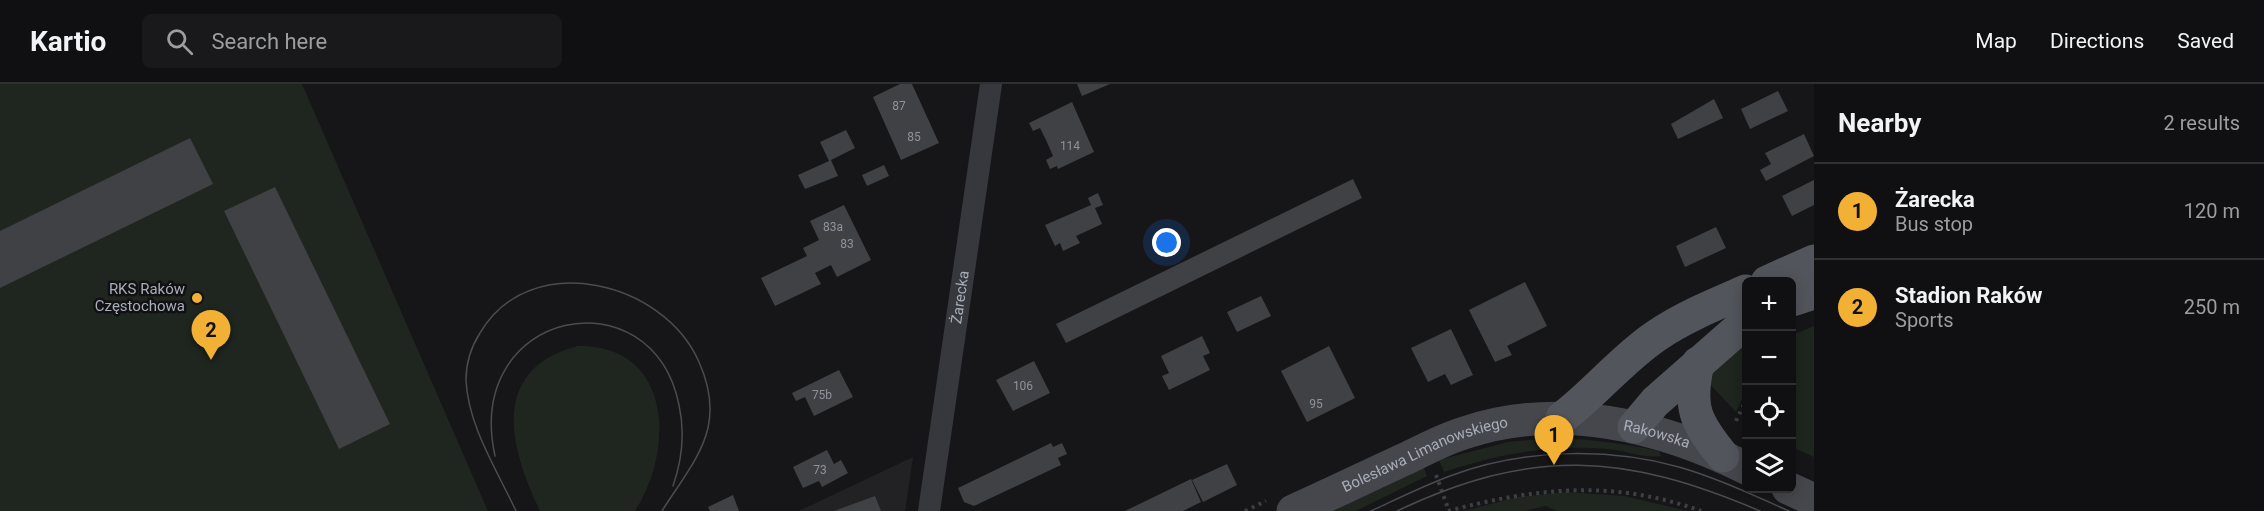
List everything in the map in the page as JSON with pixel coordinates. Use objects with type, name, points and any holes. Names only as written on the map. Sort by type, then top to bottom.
[{"type":"main road","points":[[1778,277],[1814,261]]},
{"type":"main road","points":[[1562,418],[1586,400],[1640,349],[1680,321],[1742,293]]},
{"type":"main road","points":[[1796,298],[1814,293]]},
{"type":"main road","points":[[1634,427],[1654,402],[1742,325]]},
{"type":"main road","points":[[1634,427],[1634,384],[1640,349]]},
{"type":"main road","points":[[1698,363],[1693,383],[1694,413],[1704,433],[1735,462]]},
{"type":"street","name":"Żarecka","points":[[929,511],[992,84]]},
{"type":"street","name":"Rakowska","points":[[1562,418],[1634,427],[1671,436],[1735,462]]},
{"type":"street","name":"Bolesława Limanowskiego","points":[[1284,504],[1464,433],[1526,419],[1562,418]]},
{"type":"street","points":[[1796,492],[1814,500]]},
{"type":"path","points":[[1736,421],[1742,408]]},
{"type":"path","points":[[1448,511],[1522,493],[1566,489],[1604,489],[1701,511]]},
{"type":"path","points":[[1245,511],[1284,504]]},
{"type":"shaded area","name":"RKS Raków Częstochowa","points":[[0,84],[302,84],[488,511],[0,511]]},
{"type":"shaded area","points":[[1814,326],[1814,457],[1796,449],[1796,333]]},
{"type":"shaded area","points":[[1742,335],[1742,399],[1736,412],[1707,381],[1712,364]]},
{"type":"shaded area","points":[[578,346],[609,350],[632,363],[648,381],[657,405],[659,431],[656,459],[648,486],[635,511],[540,511],[520,461],[515,437],[514,413],[519,391],[530,372],[550,357]]},
{"type":"shaded area","points":[[1552,438],[1593,440],[1632,446],[1659,451],[1661,456],[1607,449],[1545,449],[1504,455],[1444,472],[1439,460],[1508,442]]},
{"type":"shaded area","points":[[913,457],[905,511],[799,511]]},
{"type":"shaded area","points":[[1423,465],[1427,476],[1356,511],[1325,511]]},
{"type":"shaded area","points":[[1566,492],[1624,496],[1688,511],[1557,511],[1545,506],[1525,511],[1463,511],[1518,497]]},
{"type":"building","points":[[900,84],[912,84],[939,143],[901,160],[873,97]]},
{"type":"building","points":[[1077,84],[1110,84],[1082,96]]},
{"type":"building","points":[[1778,91],[1788,111],[1750,129],[1741,109]]},
{"type":"building","points":[[1714,99],[1723,118],[1678,139],[1671,124]]},
{"type":"building","points":[[1072,102],[1094,152],[1058,169],[1057,166],[1050,169],[1046,160],[1053,156],[1046,140],[1040,128],[1033,131],[1029,123]]},
{"type":"building","points":[[846,130],[855,148],[831,160],[838,176],[805,189],[798,175],[829,161],[820,142]]},
{"type":"building","points":[[1804,134],[1814,156],[1766,181],[1760,170],[1771,164],[1765,153]]},
{"type":"building","points":[[190,138],[213,184],[0,288],[0,231]]},
{"type":"building","points":[[884,165],[889,176],[867,186],[862,175]]},
{"type":"building","points":[[1353,179],[1362,198],[1066,343],[1056,324]]},
{"type":"building","points":[[1814,180],[1814,205],[1792,216],[1782,196]]},
{"type":"building","points":[[275,187],[390,424],[339,449],[224,211]]},
{"type":"building","points":[[1098,193],[1103,205],[1095,208],[1102,224],[1076,236],[1080,243],[1063,251],[1060,243],[1055,246],[1045,225],[1091,205],[1088,198]]},
{"type":"building","points":[[844,205],[871,260],[837,277],[831,265],[815,273],[821,284],[775,306],[761,278],[807,256],[803,248],[819,240],[810,221]]},
{"type":"building","points":[[1716,227],[1726,248],[1685,267],[1676,246]]},
{"type":"building","points":[[1525,282],[1547,326],[1507,346],[1512,355],[1495,362],[1469,310]]},
{"type":"building","points":[[1261,296],[1271,316],[1237,332],[1227,312]]},
{"type":"building","points":[[1451,329],[1473,375],[1451,385],[1445,374],[1428,382],[1411,348]]},
{"type":"building","points":[[1202,336],[1210,353],[1203,356],[1210,370],[1169,390],[1162,376],[1169,373],[1161,356]]},
{"type":"building","points":[[1329,346],[1355,398],[1307,422],[1281,371]]},
{"type":"building","points":[[1034,361],[1050,393],[1013,411],[996,380]]},
{"type":"building","points":[[839,370],[853,397],[814,416],[805,397],[796,401],[792,393]]},
{"type":"building","points":[[1051,443],[1053,447],[1062,443],[1067,454],[1058,458],[1061,465],[974,506],[964,502],[958,488]]},
{"type":"building","points":[[827,450],[834,464],[841,460],[848,473],[822,487],[819,481],[803,488],[793,467]]},
{"type":"building","points":[[1227,464],[1237,485],[1203,502],[1192,480]]},
{"type":"building","points":[[1191,479],[1201,502],[1183,511],[1125,511]]},
{"type":"building","points":[[733,495],[739,511],[710,511],[708,507]]},
{"type":"building","points":[[875,496],[881,511],[834,511]]},
{"type":"tram line","points":[[516,511],[472,414],[466,380],[468,362],[480,333],[502,307],[530,290],[562,283],[595,285],[628,295],[657,311],[682,334],[699,362],[709,394],[708,428],[695,461],[662,511]]},
{"type":"tram line","points":[[495,456],[493,406],[506,367],[532,340],[565,326],[600,324],[634,336],[662,363],[679,405],[682,425],[679,466],[673,486]]},
{"type":"tram line","points":[[1371,511],[1430,484],[1477,467],[1505,460],[1564,454],[1622,456],[1679,467],[1789,511]]},
{"type":"tram line","points":[[1397,511],[1446,490],[1492,476],[1536,468],[1579,465],[1621,469],[1665,478],[1711,492],[1760,511]]},
{"type":"place","name":"RKS Raków Częstochowa","points":[[197,298]]},
{"type":"place","name":"Stadion Raków","points":[[211,360]]},
{"type":"place","name":"Żarecka","points":[[1554,465]]}]
